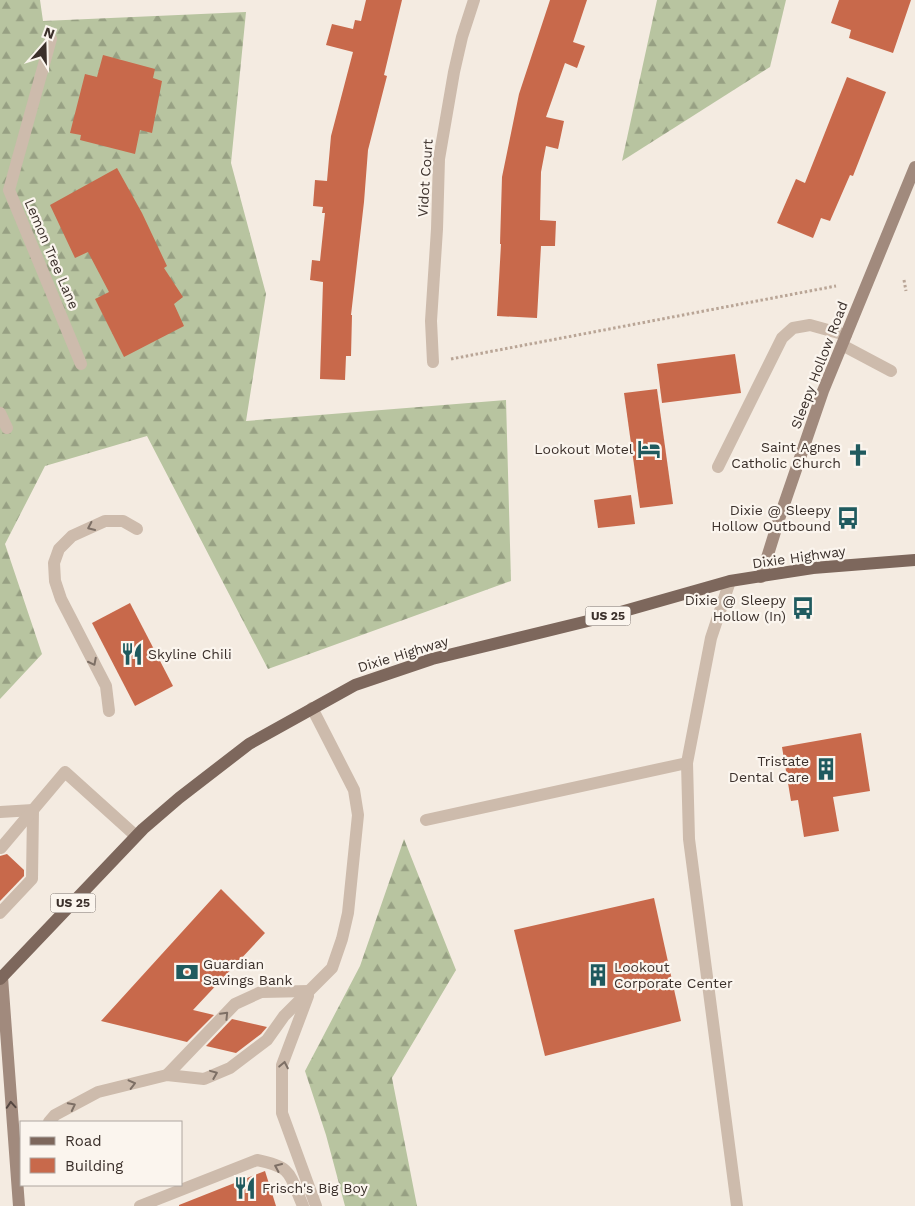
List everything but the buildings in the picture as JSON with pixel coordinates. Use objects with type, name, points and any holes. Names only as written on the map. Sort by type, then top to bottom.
[{"type":"main road","name":"Sleepy Hollow Road","points":[[761,577],[823,391],[915,167]]},
{"type":"main road","name":"Dixie Highway","points":[[1,977],[136,836],[179,798],[249,744],[355,685],[432,659],[596,619],[730,581],[813,568],[915,560]]},
{"type":"main road","points":[[1,977],[18,1159],[19,1206]]},
{"type":"street","name":"Vidot Court","points":[[433,362],[431,321],[439,159],[454,72],[462,37],[474,0]]},
{"type":"street","name":"Lemon Tree Lane","points":[[51,39],[5,188],[81,364]]},
{"type":"street","points":[[718,467],[782,338],[793,328],[810,325],[844,340],[891,371]]},
{"type":"street","points":[[0,413],[7,428]]},
{"type":"street","points":[[109,710],[106,686],[61,599],[55,581],[54,563],[59,549],[72,536],[105,520],[122,521],[137,529]]},
{"type":"street","points":[[730,581],[711,638],[687,763],[689,839],[737,1206]]},
{"type":"street","points":[[50,1121],[55,1115],[98,1092],[166,1075],[204,1079],[230,1068],[267,1040],[284,1016],[332,968],[342,939],[348,913],[358,815],[354,790],[312,708]]},
{"type":"street","points":[[426,820],[687,763]]},
{"type":"street","points":[[1,848],[65,772],[136,836]]},
{"type":"street","points":[[0,812],[33,810]]},
{"type":"street","points":[[0,913],[32,879],[33,810]]},
{"type":"street","points":[[166,1075],[235,1004],[261,992],[310,991]]},
{"type":"street","points":[[310,991],[282,1065],[282,1114],[316,1206]]},
{"type":"street","points":[[140,1206],[257,1160],[275,1164],[288,1171],[303,1206]]},
{"type":"path","points":[[904,280],[906,291]]},
{"type":"path","points":[[433,362],[836,286]]},
{"type":"green space","points":[[0,0],[40,0],[43,21],[246,12],[231,163],[266,294],[246,421],[506,400],[511,581],[268,669],[147,436],[45,466],[5,544],[42,654],[0,699]]},
{"type":"green space","points":[[657,0],[786,0],[770,67],[622,161]]},
{"type":"green space","points":[[404,839],[456,970],[392,1078],[417,1206],[345,1206],[326,1135],[305,1071],[360,966]]},
{"type":"place","name":"Lookout Motel","points":[[649,449]]},
{"type":"place","name":"Saint Agnes Catholic Church","points":[[858,455]]},
{"type":"place","name":"Dixie @ Sleepy Hollow Outbound","points":[[848,518]]},
{"type":"place","name":"Dixie @ Sleepy Hollow (In)","points":[[803,608]]},
{"type":"place","name":"Skyline Chili","points":[[132,654]]},
{"type":"place","name":"Tristate Dental Care","points":[[826,769]]},
{"type":"place","name":"Guardian Savings Bank","points":[[187,972]]},
{"type":"place","name":"Lookout Corporate Center","points":[[598,975]]},
{"type":"place","name":"Frisch's Big Boy","points":[[245,1188]]}]
